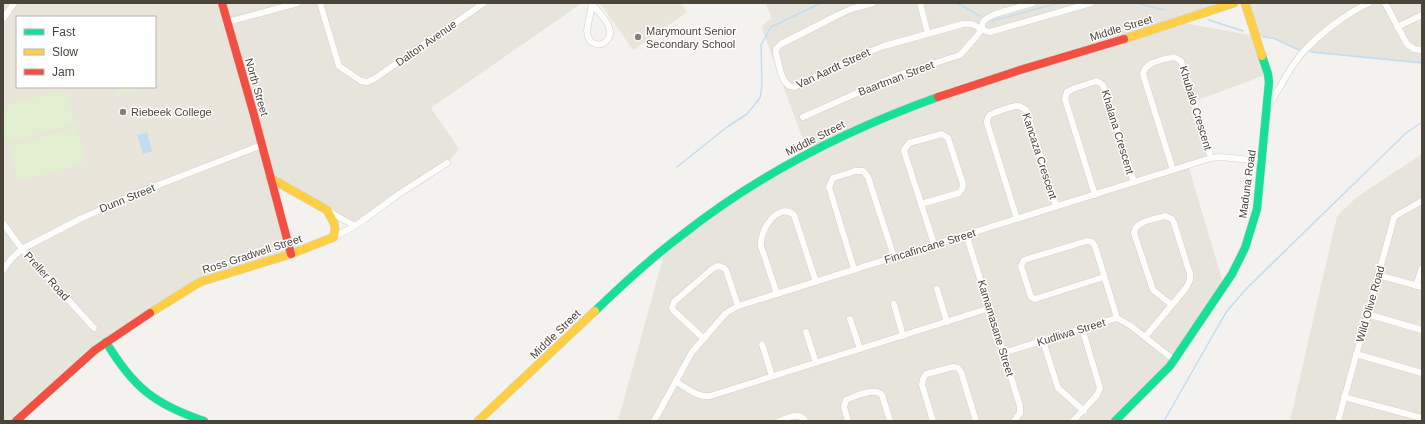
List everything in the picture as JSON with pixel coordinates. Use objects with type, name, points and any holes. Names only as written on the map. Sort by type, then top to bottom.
[{"type":"street","points":[[3,19],[14,3]]},
{"type":"street","name":"North Street","points":[[222,3],[291,254]]},
{"type":"street","points":[[227,22],[298,3]]},
{"type":"street","name":"Dalton Avenue","points":[[320,3],[339,66],[356,78],[367,82],[374,79],[484,3]]},
{"type":"street","name":"Van Aardt Street","points":[[873,3],[838,15],[781,44],[776,50],[776,53],[783,78],[787,85],[794,87],[860,55],[884,46],[968,24],[973,24],[981,30]]},
{"type":"street","points":[[920,3],[928,34]]},
{"type":"street","name":"Baartman Street","points":[[803,117],[898,75],[958,56],[962,54],[981,30],[984,20],[991,16],[1033,3]]},
{"type":"street","points":[[981,30],[990,32],[1091,3]]},
{"type":"street","name":"Middle Street","points":[[478,421],[514,389],[623,284],[666,247],[751,186],[802,156],[866,125],[927,101],[1234,3]]},
{"type":"street","name":"Maduna Road","points":[[1115,421],[1155,382],[1174,360],[1232,274],[1245,248],[1257,209],[1269,82],[1268,74],[1245,3]]},
{"type":"street","points":[[1267,108],[1304,51],[1324,33],[1359,8],[1369,3]]},
{"type":"street","points":[[1385,3],[1404,40],[1414,49],[1422,50]]},
{"type":"street","points":[[592,4],[610,28],[608,40],[603,44],[598,45],[591,42],[587,34],[592,4]]},
{"type":"street","points":[[1397,27],[1422,15]]},
{"type":"street","name":"Khubalo Crescent","points":[[1173,170],[1143,74],[1143,70],[1147,65],[1174,57],[1181,61],[1211,158]]},
{"type":"street","name":"Khalana Crescent","points":[[1095,195],[1065,100],[1067,92],[1075,88],[1096,82],[1104,85],[1134,182]]},
{"type":"street","name":"Kancaza Crescent","points":[[1017,219],[987,122],[990,115],[1011,107],[1020,106],[1026,110],[1056,206]]},
{"type":"street","points":[[921,204],[959,193],[963,188],[952,146],[944,134],[908,143],[904,151],[921,204],[934,244]]},
{"type":"street","name":"Dunn Street","points":[[3,270],[12,258],[22,249],[98,210],[140,192],[262,145]]},
{"type":"street","name":"Fincafincane Street","points":[[655,421],[692,352],[726,314],[738,306],[1211,158],[1221,157],[1262,160]]},
{"type":"street","name":"Ross Gradwell Street","points":[[16,421],[70,372],[106,342],[200,282],[220,274],[291,254],[334,237],[355,226],[399,194],[447,163]]},
{"type":"street","points":[[854,269],[829,187],[833,178],[855,171],[863,171],[868,177],[894,257]]},
{"type":"street","points":[[270,178],[355,226]]},
{"type":"street","name":"Wild Olive Road","points":[[1338,421],[1394,218],[1401,212],[1422,201]]},
{"type":"street","points":[[327,210],[335,223],[334,237]]},
{"type":"street","points":[[777,294],[761,246],[761,238],[772,218],[785,211],[790,211],[794,214],[816,282]]},
{"type":"street","points":[[1145,337],[1172,305],[1186,288],[1190,278],[1173,221],[1165,216],[1139,224],[1134,229],[1134,233],[1153,290],[1172,305]]},
{"type":"street","name":"Preller Road","points":[[3,223],[22,249],[94,328]]},
{"type":"street","name":"Kamamasane Street","points":[[966,234],[1020,409],[1019,415],[1014,421]]},
{"type":"street","points":[[1104,278],[1040,298],[1033,298],[1030,297],[1021,266],[1024,260],[1089,241],[1093,242],[1117,318]]},
{"type":"street","points":[[704,339],[674,311],[672,308],[674,302],[712,269],[718,266],[726,270],[738,306]]},
{"type":"street","points":[[1378,275],[1419,286],[1422,268]]},
{"type":"street","points":[[937,289],[947,322]]},
{"type":"street","points":[[894,304],[903,336]]},
{"type":"street","points":[[676,382],[698,394],[708,396],[990,308]]},
{"type":"street","points":[[1367,314],[1422,330]]},
{"type":"street","name":"Kudliwa Street","points":[[1003,353],[1117,318],[1145,337],[1174,360]]},
{"type":"street","points":[[850,319],[860,349]]},
{"type":"street","points":[[1073,421],[1097,395],[1100,387],[1082,328]]},
{"type":"street","points":[[806,332],[816,363]]},
{"type":"street","points":[[1043,340],[1058,388],[1084,410]]},
{"type":"street","points":[[106,342],[120,366],[149,396],[179,413],[204,421]]},
{"type":"street","points":[[762,344],[772,376]]},
{"type":"street","points":[[1356,354],[1422,372]]},
{"type":"street","points":[[933,421],[922,385],[922,379],[926,374],[953,367],[958,368],[961,372],[976,421]]},
{"type":"street","points":[[848,421],[844,407],[846,400],[874,391],[879,392],[882,395],[890,421]]},
{"type":"street","points":[[1344,397],[1422,418]]},
{"type":"street","points":[[779,421],[799,415],[803,417],[805,421]]},
{"type":"shaded area","points":[[3,3],[582,3],[431,108],[459,149],[447,163],[355,226],[271,178],[291,254],[200,282],[106,342],[16,421],[3,421]]},
{"type":"shaded area","name":"Riebeek College","points":[[15,3],[213,3],[251,137],[130,189],[24,241],[9,230],[3,221],[3,20]]},
{"type":"shaded area","name":"Marymount Senior Secondary School","points":[[600,3],[681,3],[687,12],[633,50]]},
{"type":"shaded area","points":[[765,3],[1234,3],[1177,22],[1256,36],[1245,3],[1422,3],[1422,63],[1315,53],[1299,50],[1273,38],[1257,36],[1268,74],[1195,101],[1211,158],[1188,165],[1224,286],[1174,360],[1115,421],[618,421],[666,247],[808,153],[762,29],[763,25],[772,18]]},
{"type":"shaded area","points":[[1422,154],[1422,421],[1290,421],[1337,216],[1357,197]]},
{"type":"green space","points":[[115,88],[144,88],[117,96]]},
{"type":"green space","points":[[65,89],[75,124],[6,143],[3,132],[3,107]]},
{"type":"green space","points":[[76,127],[86,162],[18,182],[8,147]]},
{"type":"water","points":[[147,132],[152,151],[143,154],[137,135]]},
{"type":"waterway","points":[[677,167],[727,127],[747,114],[760,98],[762,85],[761,45],[771,27],[821,3]]},
{"type":"waterway","points":[[957,3],[980,16]]},
{"type":"waterway","points":[[992,21],[1059,3]]},
{"type":"waterway","points":[[1137,3],[1164,10]]},
{"type":"waterway","points":[[1209,20],[1243,31]]},
{"type":"waterway","points":[[1263,37],[1273,38],[1299,50]]},
{"type":"waterway","points":[[1311,52],[1422,63]]},
{"type":"waterway","points":[[1164,421],[1227,311],[1247,288],[1406,133],[1422,122]]},
{"type":"traffic: fast","points":[[1115,421],[1170,366],[1232,274],[1245,248],[1257,209],[1269,82],[1262,56]]},
{"type":"traffic: fast","points":[[595,311],[659,253],[711,213],[742,192],[773,173],[837,139],[938,97]]},
{"type":"traffic: fast","points":[[106,342],[126,371],[146,392],[171,408],[204,421]]},
{"type":"traffic: slow","points":[[1124,39],[1234,3]]},
{"type":"traffic: slow","points":[[1245,3],[1262,56]]},
{"type":"traffic: slow","points":[[150,313],[200,282],[291,254],[334,237],[334,223],[327,210],[270,178]]},
{"type":"traffic: slow","points":[[478,421],[595,311]]},
{"type":"traffic: jam","points":[[222,3],[291,254]]},
{"type":"traffic: jam","points":[[938,97],[1017,71],[1124,39]]},
{"type":"traffic: jam","points":[[16,421],[95,350],[150,313]]},
{"type":"place","name":"Marymount Senior Secondary School","points":[[638,37]]},
{"type":"place","name":"Riebeek College","points":[[123,112]]}]
